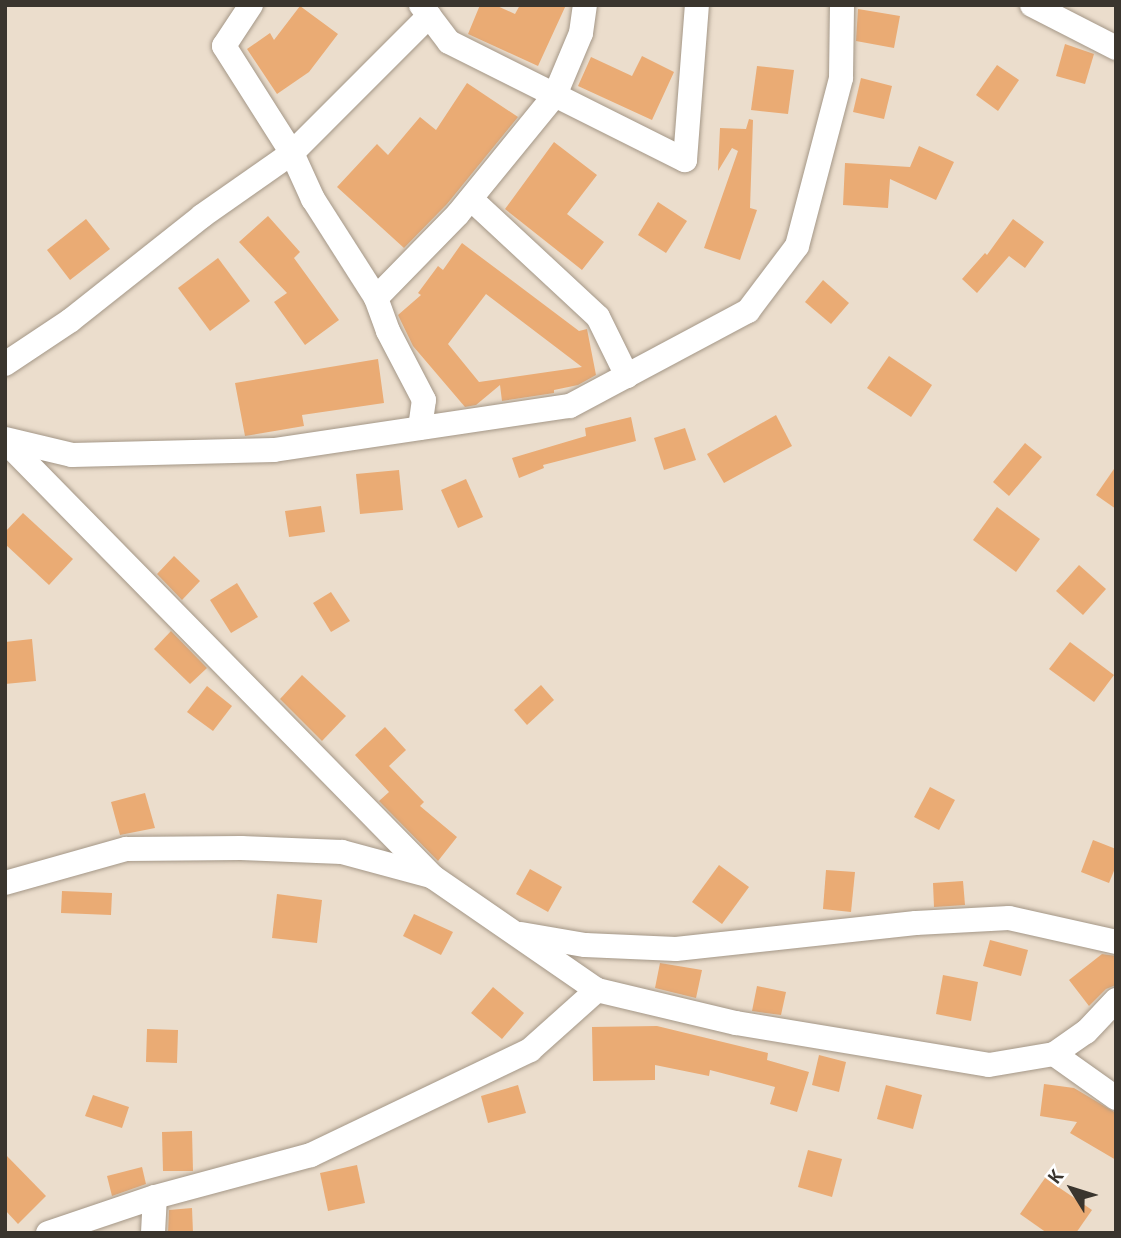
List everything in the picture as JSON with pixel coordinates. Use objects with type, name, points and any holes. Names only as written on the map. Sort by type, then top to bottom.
[{"type":"street","points":[[251,5],[224,46],[292,153],[313,199],[376,298],[388,331],[424,400],[419,428]]},
{"type":"street","points":[[376,298],[471,199],[555,95],[581,33],[586,5]]},
{"type":"street","points":[[5,364],[71,320],[202,216],[292,153],[425,10],[449,43],[685,160],[697,5]]},
{"type":"street","points":[[5,440],[72,455],[274,450],[570,406],[748,312],[797,246],[841,78],[842,5]]},
{"type":"street","points":[[1032,5],[1116,48]]},
{"type":"street","points":[[471,199],[598,317],[627,376]]},
{"type":"street","points":[[5,440],[433,877],[597,990],[736,1023],[989,1065],[1054,1054],[1086,1032],[1116,1000]]},
{"type":"street","points":[[5,883],[126,849],[241,848],[342,852],[433,877]]},
{"type":"street","points":[[514,933],[585,945],[676,949],[903,924],[1009,918],[1116,942]]},
{"type":"street","points":[[48,1233],[155,1197],[311,1155],[530,1050],[597,990]]},
{"type":"street","points":[[1054,1054],[1116,1098]]},
{"type":"street","points":[[153,1233],[155,1197]]},
{"type":"building","points":[[480,5],[495,5],[515,14],[520,5],[566,5],[538,66],[468,34]]},
{"type":"building","points":[[300,6],[338,34],[309,72],[277,94],[247,49],[270,33],[274,40]]},
{"type":"building","points":[[858,9],[900,16],[894,48],[856,41]]},
{"type":"building","points":[[1065,44],[1094,54],[1085,84],[1056,76]]},
{"type":"building","points":[[642,56],[674,72],[652,120],[578,86],[591,57],[632,76]]},
{"type":"building","points":[[997,65],[1019,80],[998,111],[976,95]]},
{"type":"building","points":[[757,66],[794,70],[788,114],[751,110]]},
{"type":"building","points":[[861,78],[892,86],[884,119],[853,112]]},
{"type":"building","points":[[467,83],[518,117],[447,204],[404,248],[337,187],[377,144],[388,155],[420,117],[436,130]]},
{"type":"building","points":[[749,119],[753,120],[750,208],[757,210],[740,260],[704,248],[738,151],[732,148],[718,171],[720,128],[746,129]]},
{"type":"building","points":[[554,142],[597,175],[567,214],[604,242],[582,270],[505,209]]},
{"type":"building","points":[[919,146],[954,162],[936,200],[890,179],[888,208],[843,205],[845,163],[910,167]]},
{"type":"building","points":[[658,202],[687,221],[666,253],[638,235]]},
{"type":"building","points":[[268,216],[300,252],[294,258],[339,320],[305,345],[274,302],[287,293],[239,242]]},
{"type":"building","points":[[86,219],[110,249],[70,280],[47,250]]},
{"type":"building","points":[[1013,219],[1044,242],[1025,268],[1009,256],[977,293],[962,279],[985,253],[987,255]]},
{"type":"building","points":[[462,243],[579,331],[587,329],[596,375],[578,385],[554,390],[554,393],[502,401],[500,385],[476,405],[465,407],[413,346],[398,315],[421,295],[418,293],[438,266],[443,270]],"holes":[[[486,294],[582,367],[479,382],[448,344]]]},
{"type":"building","points":[[218,258],[250,301],[210,331],[178,288]]},
{"type":"building","points":[[823,280],[849,303],[831,324],[805,302]]},
{"type":"building","points":[[889,356],[932,385],[911,417],[867,388]]},
{"type":"building","points":[[378,359],[384,403],[302,415],[304,426],[245,436],[235,383]]},
{"type":"building","points":[[776,415],[792,446],[724,483],[707,454]]},
{"type":"building","points":[[631,417],[636,441],[543,465],[544,468],[519,478],[512,458],[586,436],[585,428]]},
{"type":"building","points":[[685,428],[696,460],[664,470],[654,438]]},
{"type":"building","points":[[1025,443],[1042,457],[1009,496],[993,482]]},
{"type":"building","points":[[1116,466],[1116,509],[1096,495]]},
{"type":"building","points":[[399,470],[403,510],[360,514],[356,474]]},
{"type":"building","points":[[466,479],[483,517],[458,528],[441,490]]},
{"type":"building","points":[[321,506],[325,532],[289,537],[285,511]]},
{"type":"building","points":[[997,507],[1040,539],[1016,572],[973,540]]},
{"type":"building","points":[[23,513],[73,559],[49,585],[5,544],[5,532]]},
{"type":"building","points":[[174,556],[200,581],[182,600],[157,574]]},
{"type":"building","points":[[1079,565],[1106,589],[1083,615],[1056,591]]},
{"type":"building","points":[[237,583],[258,617],[231,633],[210,600]]},
{"type":"building","points":[[331,592],[350,621],[331,632],[313,603]]},
{"type":"building","points":[[171,631],[207,668],[190,684],[154,649]]},
{"type":"building","points":[[32,639],[36,681],[5,684],[5,642]]},
{"type":"building","points":[[1070,642],[1114,675],[1094,702],[1049,669]]},
{"type":"building","points":[[302,675],[346,716],[322,741],[280,699]]},
{"type":"building","points":[[541,685],[554,700],[527,725],[514,710]]},
{"type":"building","points":[[207,686],[232,706],[213,731],[187,712]]},
{"type":"building","points":[[385,727],[406,750],[389,766],[424,802],[420,806],[457,837],[438,861],[379,801],[389,792],[355,755]]},
{"type":"building","points":[[930,787],[955,800],[939,830],[914,817]]},
{"type":"building","points":[[145,793],[155,828],[120,835],[111,802]]},
{"type":"building","points":[[1093,840],[1116,849],[1116,866],[1109,883],[1081,872]]},
{"type":"building","points":[[719,865],[749,887],[722,924],[692,902]]},
{"type":"building","points":[[530,869],[562,887],[548,912],[516,894]]},
{"type":"building","points":[[826,870],[855,872],[851,912],[823,909]]},
{"type":"building","points":[[963,881],[965,905],[934,907],[933,883]]},
{"type":"building","points":[[62,891],[112,893],[111,915],[61,913]]},
{"type":"building","points":[[277,894],[322,900],[317,943],[272,938]]},
{"type":"building","points":[[414,914],[453,932],[441,955],[403,936]]},
{"type":"building","points":[[990,940],[1028,950],[1021,976],[983,966]]},
{"type":"building","points":[[1102,954],[1116,956],[1116,985],[1106,989],[1089,1006],[1069,980]]},
{"type":"building","points":[[660,963],[702,970],[696,998],[655,988]]},
{"type":"building","points":[[943,975],[978,982],[971,1021],[936,1014]]},
{"type":"building","points":[[757,986],[786,992],[781,1015],[752,1011]]},
{"type":"building","points":[[493,987],[524,1013],[502,1039],[471,1013]]},
{"type":"building","points":[[657,1026],[768,1053],[767,1060],[809,1072],[797,1112],[770,1104],[775,1087],[710,1070],[709,1076],[655,1065],[655,1080],[593,1081],[592,1027]]},
{"type":"building","points":[[147,1029],[178,1030],[177,1063],[146,1062]]},
{"type":"building","points":[[819,1055],[846,1062],[839,1092],[812,1085]]},
{"type":"building","points":[[1044,1084],[1074,1088],[1116,1113],[1116,1160],[1070,1133],[1077,1122],[1040,1116]]},
{"type":"building","points":[[518,1085],[526,1113],[488,1123],[481,1096]]},
{"type":"building","points":[[886,1085],[922,1095],[913,1129],[877,1119]]},
{"type":"building","points":[[93,1095],[129,1107],[122,1128],[85,1116]]},
{"type":"building","points":[[192,1131],[193,1171],[163,1171],[162,1132]]},
{"type":"building","points":[[808,1150],[842,1159],[832,1197],[798,1187]]},
{"type":"building","points":[[5,1154],[46,1196],[18,1224],[5,1210]]},
{"type":"building","points":[[357,1165],[365,1203],[328,1211],[320,1173]]},
{"type":"building","points":[[142,1167],[146,1184],[112,1196],[107,1176]]},
{"type":"building","points":[[1045,1178],[1092,1210],[1076,1233],[1047,1233],[1020,1214]]},
{"type":"building","points":[[192,1208],[193,1233],[168,1233],[169,1210]]}]
